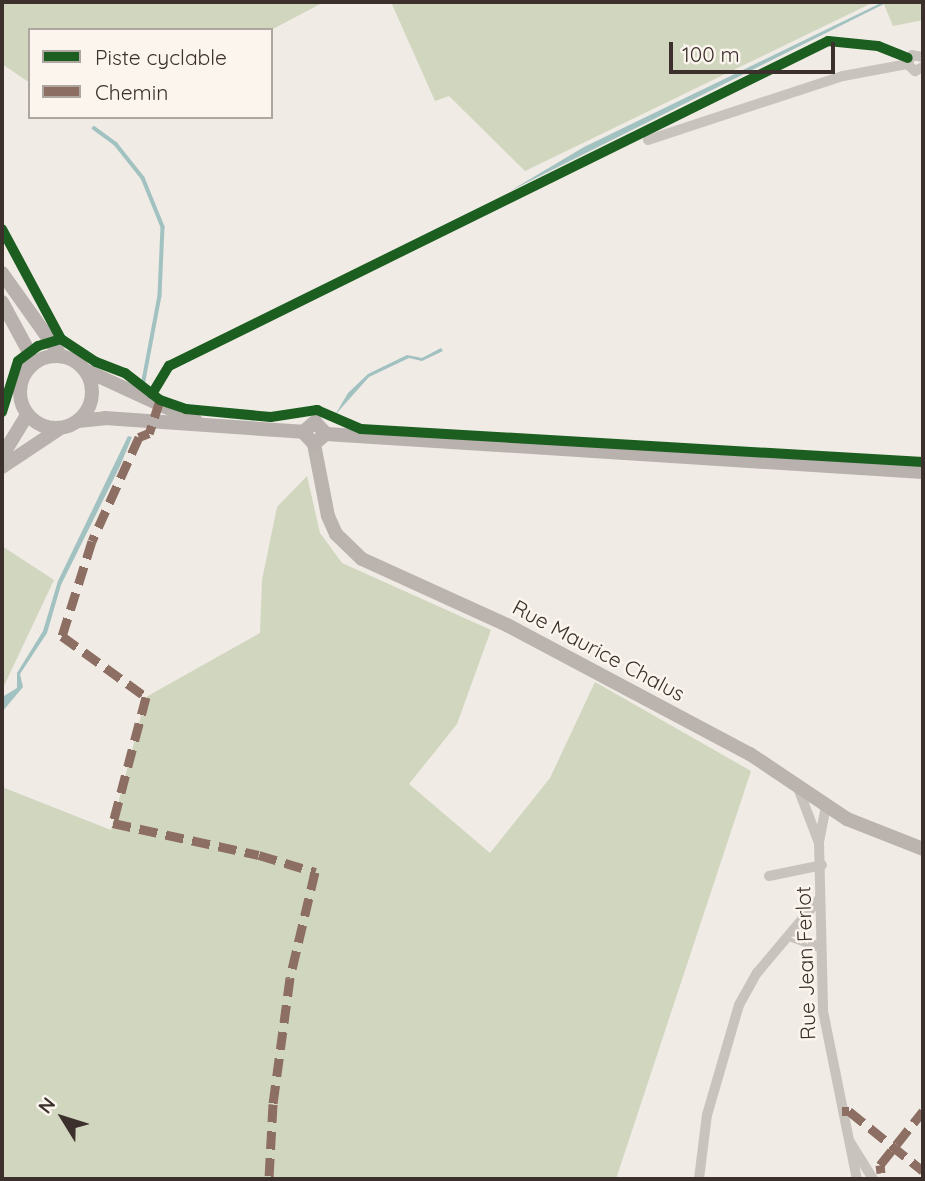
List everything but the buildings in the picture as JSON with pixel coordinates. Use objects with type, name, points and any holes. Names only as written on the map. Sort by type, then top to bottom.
[{"type":"main road","points":[[2,273],[61,356],[179,416],[221,427]]},
{"type":"main road","points":[[2,302],[29,352],[27,370],[20,388],[27,415],[42,426],[61,428]]},
{"type":"main road","points":[[27,370],[42,359],[61,356]]},
{"type":"main road","points":[[78,421],[92,397],[85,370]]},
{"type":"main road","points":[[2,456],[27,415]]},
{"type":"main road","points":[[2,467],[61,428],[78,421],[105,418],[303,432],[314,444],[326,434],[923,472]]},
{"type":"main road","points":[[303,432],[307,424],[316,422],[326,434]]},
{"type":"street","points":[[907,64],[912,55],[923,57]]},
{"type":"street","points":[[648,140],[842,76],[907,64],[922,72]]},
{"type":"street","name":"Rue Maurice Chalus","points":[[314,444],[332,525],[362,559],[507,625],[750,754],[826,807],[923,849]]},
{"type":"street","name":"Rue Jean Ferlot","points":[[798,788],[819,843],[820,947],[827,1047],[857,1179]]},
{"type":"street","name":"Rue Jean Ferlot","points":[[819,843],[826,807]]},
{"type":"street","name":"Rue Jean Ferlot","points":[[769,876],[821,865]]},
{"type":"street","points":[[699,1179],[707,1115],[731,1025],[747,987],[792,937],[821,898]]},
{"type":"street","points":[[800,927],[820,935]]},
{"type":"street","points":[[792,937],[820,947]]},
{"type":"street","name":"Rue Jean Ferlot","points":[[849,1141],[873,1179]]},
{"type":"green space","points":[[2,2],[324,2],[273,29],[28,28],[28,82],[2,64]]},
{"type":"green space","points":[[391,2],[874,2],[525,171],[449,96],[435,101]]},
{"type":"green space","points":[[883,2],[923,2],[923,20],[893,26]]},
{"type":"green space","points":[[307,476],[320,533],[342,563],[491,630],[457,724],[409,784],[490,853],[550,778],[595,682],[751,771],[616,1179],[2,1179],[2,787],[111,830],[146,697],[260,633],[262,580],[277,507]]},
{"type":"green space","points":[[2,546],[54,580],[2,690]]},
{"type":"water","points":[[883,2],[884,4],[510,191],[584,147]]},
{"type":"water","points":[[441,348],[443,351],[422,361],[409,358],[369,377],[335,415],[348,393],[368,374],[407,355],[422,358]]},
{"type":"water","points":[[128,436],[132,437],[120,466],[61,585],[47,633],[20,674],[23,687],[2,712],[4,696],[17,688],[17,673],[43,631],[58,581]]},
{"type":"waterway","points":[[94,128],[116,144],[143,178],[163,227],[160,296],[142,391]]},
{"type":"marked path","points":[[160,400],[149,433],[139,437],[92,541],[62,636],[146,697],[113,823],[259,855],[315,872],[290,978],[273,1104],[269,1179]]},
{"type":"marked path","points":[[842,1111],[849,1111],[923,1171]]},
{"type":"marked path","points":[[881,1173],[880,1165],[923,1111]]},
{"type":"cycle path","points":[[152,394],[169,366],[828,41],[878,46],[908,58]]},
{"type":"cycle path","points":[[2,229],[61,339],[96,362],[125,373],[160,400],[186,409],[271,417],[317,410],[361,429],[923,462]]},
{"type":"cycle path","points":[[2,412],[18,361],[38,346],[61,339]]}]
